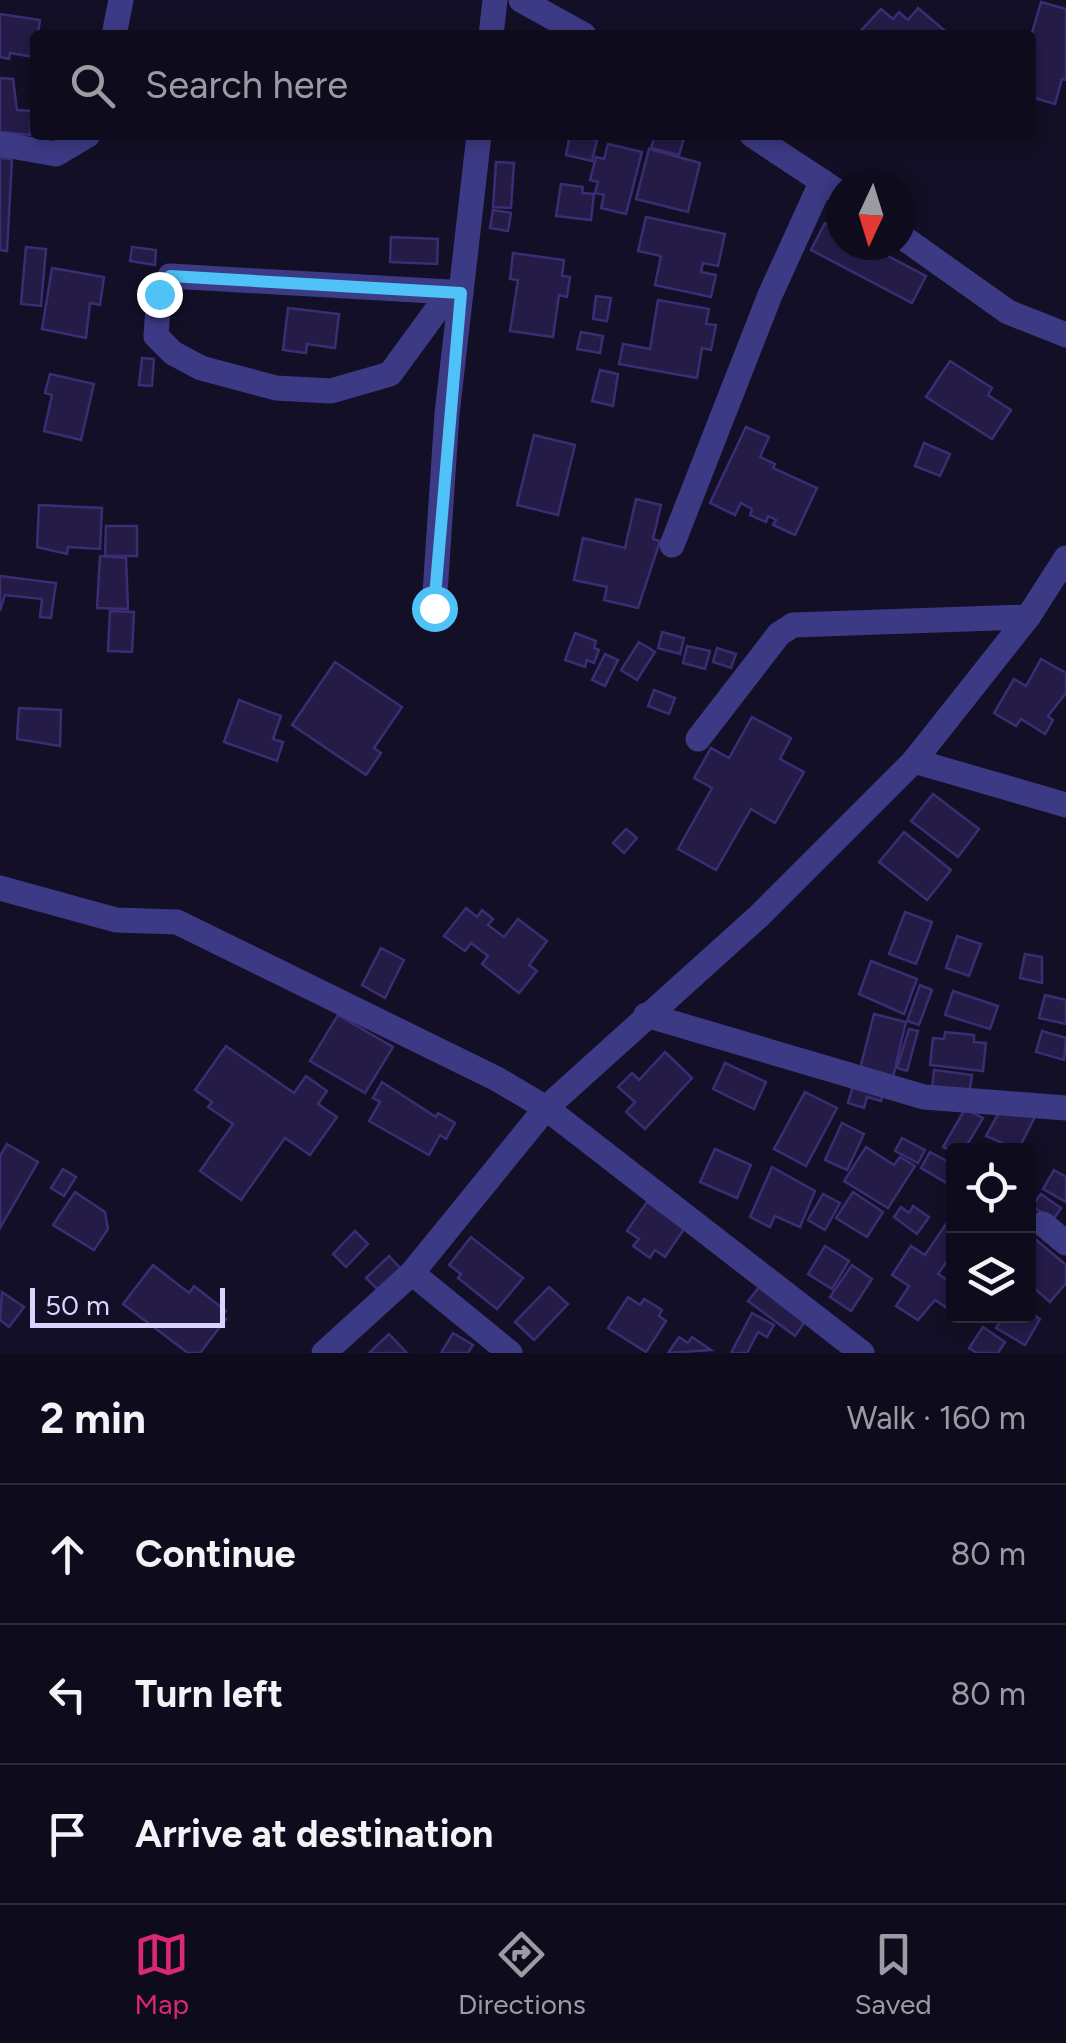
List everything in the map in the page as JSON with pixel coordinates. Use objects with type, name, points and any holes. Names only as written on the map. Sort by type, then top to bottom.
[{"type":"street","points":[[115,30],[121,0]]},
{"type":"street","points":[[492,30],[495,0]]},
{"type":"street","points":[[521,0],[575,30]]},
{"type":"street","points":[[0,144],[56,154],[80,140]]},
{"type":"street","points":[[434,608],[456,293],[479,140]]},
{"type":"street","points":[[760,140],[826,183]]},
{"type":"street","points":[[672,545],[770,295],[826,197]]},
{"type":"street","points":[[916,247],[1008,312],[1066,335]]},
{"type":"street","points":[[170,276],[456,293],[390,374],[330,391],[276,388],[201,368],[173,353],[156,336],[159,294],[170,276]]},
{"type":"street","points":[[324,1353],[412,1272],[546,1108],[759,916],[914,761],[1028,617],[1066,558]]},
{"type":"street","points":[[698,739],[778,634],[793,625],[1028,617]]},
{"type":"street","points":[[914,761],[1066,804]]},
{"type":"street","points":[[0,888],[116,920],[177,922],[497,1079],[546,1108],[862,1353]]},
{"type":"street","points":[[646,1015],[924,1097],[1066,1108]]},
{"type":"street","points":[[1043,1224],[1066,1243]]},
{"type":"street","points":[[412,1272],[510,1353]]},
{"type":"building","points":[[1041,2],[1066,9],[1066,80],[1062,79],[1055,104],[1036,98],[1036,30],[1033,30]]},
{"type":"building","points":[[918,8],[944,30],[862,30],[881,9],[893,19],[899,12],[908,20]]},
{"type":"building","points":[[0,14],[40,20],[38,30],[30,30],[30,56],[10,53],[9,59],[0,57]]},
{"type":"building","points":[[0,78],[13,79],[17,110],[30,111],[30,135],[0,132]]},
{"type":"building","points":[[569,140],[597,140],[592,161],[566,155]]},
{"type":"building","points":[[653,140],[684,140],[679,155],[651,148]]},
{"type":"building","points":[[608,144],[642,152],[626,214],[601,208],[604,195],[595,193],[598,182],[590,180],[596,157],[604,159]]},
{"type":"building","points":[[649,149],[700,163],[688,212],[636,199]]},
{"type":"building","points":[[0,158],[12,159],[7,251],[0,250]]},
{"type":"building","points":[[496,162],[514,163],[511,208],[493,207]]},
{"type":"building","points":[[561,184],[583,187],[582,193],[594,194],[591,220],[556,216]]},
{"type":"building","points":[[493,210],[511,213],[508,231],[490,228]]},
{"type":"building","points":[[646,217],[725,234],[718,266],[703,263],[701,272],[716,275],[711,297],[655,285],[661,256],[638,251]]},
{"type":"building","points":[[825,223],[826,258],[811,250]]},
{"type":"building","points":[[391,237],[438,239],[437,264],[390,262]]},
{"type":"building","points":[[26,247],[46,249],[41,306],[21,304]]},
{"type":"building","points":[[132,247],[156,250],[155,265],[130,261]]},
{"type":"building","points":[[513,253],[564,260],[562,276],[570,277],[567,297],[559,295],[553,337],[510,331],[518,280],[510,279]]},
{"type":"building","points":[[830,260],[896,260],[926,276],[912,303]]},
{"type":"building","points":[[52,268],[104,277],[100,305],[90,303],[86,338],[42,329]]},
{"type":"building","points":[[596,296],[611,298],[607,321],[593,319]]},
{"type":"building","points":[[658,300],[709,309],[706,324],[716,325],[711,350],[702,348],[697,378],[619,364],[623,344],[650,349]]},
{"type":"building","points":[[288,308],[339,314],[335,348],[307,344],[306,353],[283,350]]},
{"type":"building","points":[[581,332],[603,336],[600,353],[577,349]]},
{"type":"building","points":[[142,358],[154,359],[152,386],[139,385]]},
{"type":"building","points":[[950,361],[992,388],[988,395],[1011,410],[992,439],[926,397]]},
{"type":"building","points":[[600,370],[618,374],[613,406],[592,401]]},
{"type":"building","points":[[50,374],[94,384],[81,440],[44,431],[52,395],[45,393]]},
{"type":"building","points":[[746,427],[769,437],[760,457],[775,464],[773,468],[817,488],[795,535],[773,525],[776,520],[768,516],[766,522],[750,515],[752,509],[741,503],[735,515],[710,503]]},
{"type":"building","points":[[534,435],[575,445],[558,515],[517,505]]},
{"type":"building","points":[[924,443],[950,454],[940,476],[915,466]]},
{"type":"building","points":[[636,499],[661,505],[653,539],[660,541],[638,608],[604,600],[607,587],[574,580],[583,538],[625,548]]},
{"type":"building","points":[[39,505],[102,508],[100,549],[68,547],[67,554],[37,547]]},
{"type":"building","points":[[106,526],[137,526],[137,556],[105,556]]},
{"type":"building","points":[[100,556],[126,558],[128,609],[97,608]]},
{"type":"building","points":[[0,576],[56,583],[51,618],[40,617],[42,599],[5,595],[0,611]]},
{"type":"building","points":[[110,611],[134,612],[132,652],[108,651]]},
{"type":"building","points":[[662,632],[684,638],[680,654],[658,648]]},
{"type":"building","points":[[575,633],[596,641],[594,648],[599,650],[594,663],[587,660],[585,667],[565,660]]},
{"type":"building","points":[[639,642],[655,652],[637,680],[621,670]]},
{"type":"building","points":[[687,646],[710,651],[705,669],[683,663]]},
{"type":"building","points":[[717,648],[736,654],[731,668],[713,662]]},
{"type":"building","points":[[605,654],[618,660],[605,686],[592,680]]},
{"type":"building","points":[[1041,659],[1066,673],[1066,693],[1048,716],[1053,720],[1045,734],[1021,719],[1016,726],[994,713],[1014,679],[1026,686]]},
{"type":"building","points":[[335,662],[402,707],[374,748],[381,753],[366,775],[292,725]]},
{"type":"building","points":[[654,690],[675,698],[669,714],[648,706]]},
{"type":"building","points":[[239,700],[281,716],[273,739],[283,742],[277,761],[224,742]]},
{"type":"building","points":[[19,708],[61,710],[60,746],[17,739]]},
{"type":"building","points":[[752,717],[791,738],[780,759],[804,772],[775,823],[751,809],[716,870],[678,849],[712,788],[694,778],[711,748],[729,758]]},
{"type":"building","points":[[933,794],[979,829],[958,857],[911,821]]},
{"type":"building","points":[[626,829],[637,838],[624,853],[613,843]]},
{"type":"building","points":[[904,832],[951,870],[927,900],[879,862]]},
{"type":"building","points":[[466,908],[477,917],[482,910],[493,919],[488,925],[504,937],[518,919],[547,941],[529,965],[537,971],[519,993],[482,964],[488,956],[471,943],[465,951],[444,936]]},
{"type":"building","points":[[905,912],[932,922],[916,964],[889,954]]},
{"type":"building","points":[[957,936],[981,944],[969,976],[946,968]]},
{"type":"building","points":[[381,948],[404,960],[385,998],[362,985]]},
{"type":"building","points":[[1025,954],[1042,957],[1042,983],[1020,978]]},
{"type":"building","points":[[871,961],[917,979],[904,1014],[859,994]]},
{"type":"building","points":[[920,985],[932,990],[919,1025],[907,1021]]},
{"type":"building","points":[[953,991],[998,1006],[990,1029],[945,1015]]},
{"type":"building","points":[[1045,995],[1066,1000],[1066,1024],[1039,1018]]},
{"type":"building","points":[[874,1014],[906,1022],[893,1077],[860,1069]]},
{"type":"building","points":[[338,1015],[393,1047],[365,1093],[310,1061]]},
{"type":"building","points":[[909,1029],[918,1031],[907,1071],[897,1068]]},
{"type":"building","points":[[1042,1031],[1066,1038],[1064,1060],[1036,1052]]},
{"type":"building","points":[[945,1032],[974,1035],[974,1042],[986,1043],[983,1071],[930,1065],[933,1038],[944,1039]]},
{"type":"building","points":[[226,1046],[294,1093],[306,1076],[327,1091],[318,1104],[337,1117],[310,1155],[285,1138],[241,1200],[200,1171],[233,1124],[208,1107],[212,1102],[195,1090]]},
{"type":"building","points":[[665,1052],[692,1078],[645,1129],[626,1112],[635,1102],[618,1087],[632,1073],[639,1080]]},
{"type":"building","points":[[725,1063],[766,1082],[754,1109],[713,1089]]},
{"type":"building","points":[[934,1070],[972,1075],[969,1095],[932,1090]]},
{"type":"building","points":[[382,1082],[436,1117],[438,1113],[455,1123],[446,1139],[440,1135],[429,1155],[369,1121],[380,1102],[373,1098]]},
{"type":"building","points":[[853,1086],[883,1095],[881,1101],[867,1097],[864,1108],[848,1103]]},
{"type":"building","points":[[805,1092],[837,1108],[806,1166],[774,1149]]},
{"type":"building","points":[[1003,1105],[1038,1111],[1022,1143],[1002,1143],[986,1136]]},
{"type":"building","points":[[965,1109],[983,1118],[968,1143],[946,1143],[946,1148],[943,1147]]},
{"type":"building","points":[[842,1123],[864,1134],[847,1170],[825,1160]]},
{"type":"building","points":[[902,1138],[925,1150],[918,1163],[895,1151]]},
{"type":"building","points":[[7,1144],[38,1162],[0,1228],[0,1156]]},
{"type":"building","points":[[866,1147],[894,1165],[900,1157],[915,1166],[888,1208],[844,1181]]},
{"type":"building","points":[[715,1149],[751,1165],[737,1198],[700,1182]]},
{"type":"building","points":[[930,1152],[946,1161],[946,1183],[921,1168]]},
{"type":"building","points":[[772,1167],[815,1191],[800,1227],[775,1216],[770,1227],[750,1217]]},
{"type":"building","points":[[63,1169],[76,1177],[64,1196],[51,1188]]},
{"type":"building","points":[[1054,1170],[1066,1177],[1066,1202],[1043,1189]]},
{"type":"building","points":[[75,1192],[105,1212],[108,1229],[94,1250],[53,1225]]},
{"type":"building","points":[[853,1192],[883,1212],[867,1237],[836,1218]]},
{"type":"building","points":[[823,1194],[840,1203],[825,1230],[808,1220]]},
{"type":"building","points":[[1041,1194],[1061,1208],[1053,1220],[1036,1209]]},
{"type":"building","points":[[647,1202],[684,1229],[665,1257],[655,1250],[650,1258],[633,1246],[639,1239],[627,1231]]},
{"type":"building","points":[[913,1206],[929,1217],[917,1234],[894,1217],[901,1207],[909,1213]]},
{"type":"building","points":[[946,1224],[946,1262],[938,1274],[946,1279],[946,1308],[935,1300],[918,1320],[896,1306],[909,1286],[892,1275],[911,1246],[925,1255]]},
{"type":"building","points":[[355,1231],[368,1244],[346,1267],[333,1254]]},
{"type":"building","points":[[471,1237],[523,1278],[497,1309],[458,1278],[461,1274],[449,1265]]},
{"type":"building","points":[[1036,1240],[1066,1265],[1066,1283],[1050,1302],[1036,1290]]},
{"type":"building","points":[[825,1246],[849,1261],[832,1289],[808,1274]]},
{"type":"building","points":[[389,1256],[402,1270],[380,1292],[366,1278]]},
{"type":"building","points":[[153,1265],[189,1293],[194,1286],[226,1311],[222,1316],[226,1319],[200,1353],[188,1353],[123,1304]]},
{"type":"building","points":[[852,1265],[872,1279],[851,1311],[830,1297]]},
{"type":"building","points":[[760,1286],[806,1320],[795,1336],[748,1301]]},
{"type":"building","points":[[549,1287],[568,1304],[534,1340],[515,1322]]},
{"type":"building","points":[[2,1292],[24,1307],[9,1327],[0,1320]]},
{"type":"building","points":[[628,1297],[640,1305],[644,1299],[662,1310],[659,1316],[666,1321],[646,1352],[608,1328]]},
{"type":"building","points":[[752,1313],[774,1325],[767,1337],[758,1332],[747,1353],[731,1353]]},
{"type":"building","points":[[1036,1316],[1040,1319],[1025,1345],[996,1328],[999,1323],[1036,1323]]},
{"type":"building","points":[[983,1327],[1005,1342],[998,1353],[977,1353],[969,1348]]},
{"type":"building","points":[[453,1333],[473,1345],[468,1353],[441,1353]]},
{"type":"building","points":[[389,1334],[407,1353],[369,1353]]},
{"type":"building","points":[[679,1337],[688,1343],[692,1337],[711,1350],[668,1353]]},
{"type":"route","points":[[159,294],[170,276],[267,278],[461,293],[434,608]]}]
